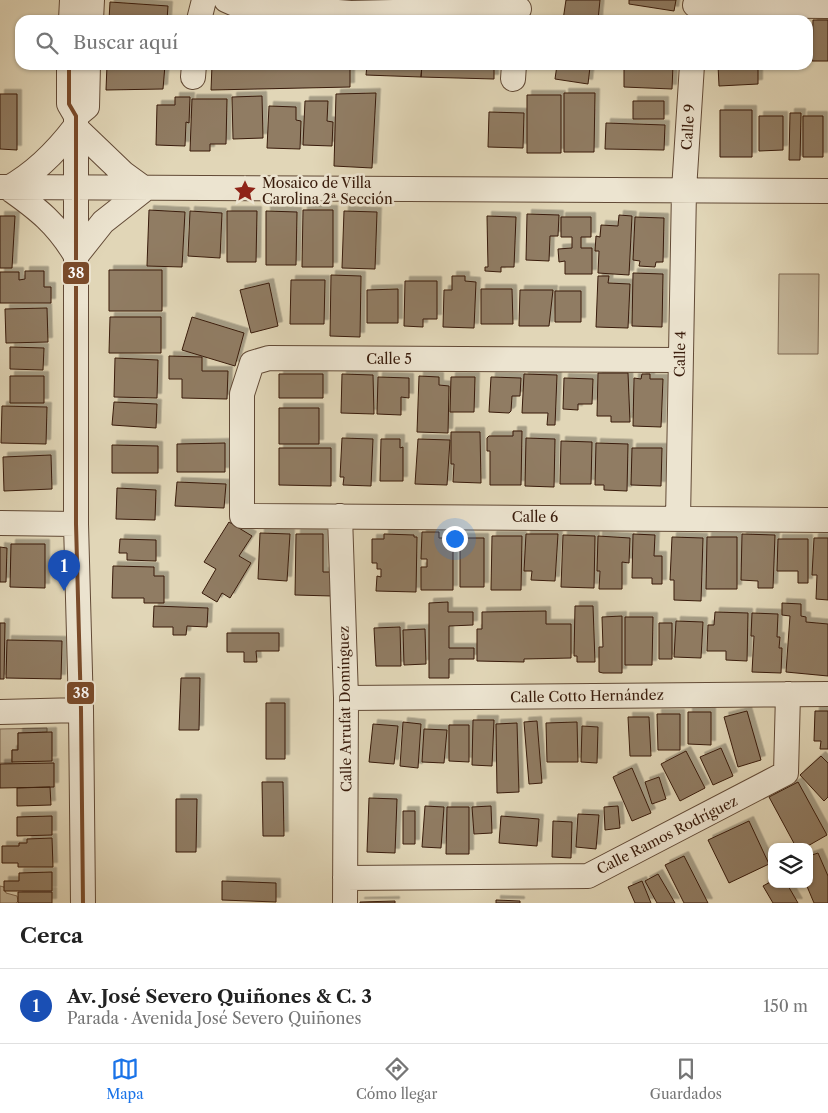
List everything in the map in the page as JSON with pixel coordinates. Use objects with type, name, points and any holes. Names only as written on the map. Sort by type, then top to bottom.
[{"type":"street","points":[[71,15],[72,0]]},
{"type":"street","points":[[91,15],[92,0]]},
{"type":"street","points":[[200,15],[204,0]]},
{"type":"street","points":[[226,0],[235,4],[519,10]]},
{"type":"street","points":[[695,8],[828,6]]},
{"type":"street","name":"Calle 9","points":[[684,190],[692,70]]},
{"type":"street","points":[[4,188],[23,180],[57,150],[87,107],[79,71]]},
{"type":"street","points":[[75,122],[122,172],[144,189]]},
{"type":"street","points":[[75,122],[76,524],[81,710],[83,903]]},
{"type":"street","points":[[4,188],[828,191]]},
{"type":"street","points":[[4,188],[43,213],[63,234],[76,256]]},
{"type":"street","points":[[76,256],[103,222],[144,189]]},
{"type":"street","name":"Calle 4","points":[[678,519],[684,190]]},
{"type":"street","name":"Calle 5","points":[[242,516],[242,394],[252,363],[269,358],[680,360]]},
{"type":"street","name":"Calle 6","points":[[242,516],[828,520]]},
{"type":"street","name":"Calle Arrufat Domínguez","points":[[340,516],[346,698],[345,903]]},
{"type":"street","points":[[0,523],[76,524]]},
{"type":"street","name":"Calle Ramos Rodríguez","points":[[345,878],[588,876],[786,773],[788,694]]},
{"type":"street","name":"Calle Cotto Hernández","points":[[346,698],[828,694]]},
{"type":"street","points":[[0,712],[81,710]]},
{"type":"shaded area","points":[[779,274],[819,274],[818,354],[778,354]]},
{"type":"shaded area","points":[[47,728],[47,732],[18,733],[18,750],[12,750],[12,763],[0,763],[0,729]]},
{"type":"shaded area","points":[[0,886],[4,887],[6,893],[17,896],[18,901],[16,903],[0,903]]},
{"type":"building","points":[[566,0],[600,0],[598,15],[564,15]]},
{"type":"building","points":[[629,0],[676,0],[674,11],[629,4]]},
{"type":"building","points":[[110,2],[168,6],[167,15],[109,15]]},
{"type":"building","points":[[813,20],[828,20],[828,61],[813,61]]},
{"type":"building","points":[[107,70],[165,70],[163,89],[106,90]]},
{"type":"building","points":[[212,70],[350,70],[350,87],[211,90]]},
{"type":"building","points":[[366,70],[422,70],[421,77],[366,75]]},
{"type":"building","points":[[422,70],[494,70],[494,79],[421,77]]},
{"type":"building","points":[[556,70],[590,70],[588,84],[555,79]]},
{"type":"building","points":[[624,70],[673,70],[672,89],[624,87]]},
{"type":"building","points":[[718,70],[758,70],[758,84],[719,86]]},
{"type":"building","points":[[376,93],[372,168],[334,166],[336,94]]},
{"type":"building","points":[[564,93],[595,93],[594,152],[564,152]]},
{"type":"building","points":[[0,94],[17,94],[17,150],[0,149]]},
{"type":"building","points":[[527,95],[561,95],[561,153],[527,153]]},
{"type":"building","points":[[262,96],[263,138],[233,139],[232,97]]},
{"type":"building","points":[[175,97],[190,97],[189,123],[186,122],[185,146],[156,145],[157,105],[175,105]]},
{"type":"building","points":[[192,99],[227,99],[226,144],[210,144],[210,151],[190,151]]},
{"type":"building","points":[[305,101],[328,101],[327,121],[333,122],[332,146],[303,145]]},
{"type":"building","points":[[633,101],[664,101],[664,119],[633,119]]},
{"type":"building","points":[[269,106],[296,107],[296,120],[301,121],[300,149],[267,148]]},
{"type":"building","points":[[720,110],[752,110],[752,157],[720,157]]},
{"type":"building","points":[[489,112],[524,113],[523,148],[488,147]]},
{"type":"building","points":[[790,113],[801,113],[800,160],[789,160]]},
{"type":"building","points":[[759,116],[783,116],[783,150],[759,151]]},
{"type":"building","points":[[803,116],[823,116],[823,157],[803,157]]},
{"type":"building","points":[[606,123],[665,125],[664,150],[605,149]]},
{"type":"building","points":[[149,210],[185,212],[182,267],[147,266]]},
{"type":"building","points":[[303,210],[333,210],[333,267],[302,267]]},
{"type":"building","points":[[190,211],[222,213],[220,258],[188,256]]},
{"type":"building","points":[[227,211],[257,211],[256,262],[227,262]]},
{"type":"building","points":[[266,211],[297,212],[296,265],[266,265]]},
{"type":"building","points":[[344,211],[377,212],[375,269],[342,268]]},
{"type":"building","points":[[527,214],[559,215],[558,236],[550,236],[549,261],[526,260]]},
{"type":"building","points":[[619,215],[632,216],[629,275],[598,273],[599,251],[595,251],[596,236],[600,237],[601,225],[618,226]]},
{"type":"building","points":[[0,216],[15,216],[12,268],[0,268]]},
{"type":"building","points":[[487,216],[516,217],[514,267],[501,267],[501,272],[485,271],[485,267],[488,267]]},
{"type":"building","points":[[561,217],[591,217],[591,237],[581,237],[581,248],[592,248],[592,274],[565,274],[565,261],[559,262],[558,249],[572,248],[572,237],[561,237]]},
{"type":"building","points":[[635,217],[664,218],[663,262],[656,262],[655,267],[639,266],[640,261],[633,260]]},
{"type":"building","points":[[109,270],[162,270],[162,311],[109,311]]},
{"type":"building","points":[[25,271],[44,271],[44,287],[51,287],[51,303],[0,303],[0,272],[19,272],[19,280],[25,279]]},
{"type":"building","points":[[633,273],[663,274],[662,327],[632,326]]},
{"type":"building","points":[[331,275],[361,276],[360,337],[330,336]]},
{"type":"building","points":[[452,276],[465,276],[465,281],[476,282],[474,328],[443,327],[444,290],[452,290]]},
{"type":"building","points":[[598,276],[609,276],[608,283],[630,284],[628,328],[596,327]]},
{"type":"building","points":[[291,280],[325,280],[324,324],[290,324]]},
{"type":"building","points":[[405,281],[437,281],[437,319],[423,319],[423,327],[404,326]]},
{"type":"building","points":[[269,283],[278,326],[251,333],[240,290]]},
{"type":"building","points":[[398,289],[398,323],[367,323],[367,290]]},
{"type":"building","points":[[481,289],[512,289],[513,324],[481,324]]},
{"type":"building","points":[[520,290],[553,290],[549,326],[519,326]]},
{"type":"building","points":[[555,291],[581,291],[581,322],[555,322]]},
{"type":"building","points":[[47,308],[48,342],[6,343],[5,309]]},
{"type":"building","points":[[110,317],[161,317],[161,353],[109,353]]},
{"type":"building","points":[[192,317],[244,333],[235,366],[182,350]]},
{"type":"building","points":[[10,347],[44,348],[43,370],[10,369]]},
{"type":"building","points":[[169,356],[202,357],[202,371],[228,371],[227,399],[182,398],[182,379],[169,379]]},
{"type":"building","points":[[115,358],[158,360],[157,398],[114,397]]},
{"type":"building","points":[[598,373],[628,373],[630,422],[611,422],[611,416],[597,416]]},
{"type":"building","points":[[279,374],[323,374],[323,398],[279,398]]},
{"type":"building","points":[[342,374],[373,375],[374,414],[341,413]]},
{"type":"building","points":[[524,374],[557,375],[555,425],[547,425],[548,413],[522,413]]},
{"type":"building","points":[[642,374],[650,374],[650,379],[663,379],[661,427],[633,426],[634,378],[641,379]]},
{"type":"building","points":[[10,376],[44,376],[44,403],[10,403]]},
{"type":"building","points":[[419,376],[439,377],[439,385],[449,386],[448,433],[417,432]]},
{"type":"building","points":[[378,377],[409,378],[409,398],[401,397],[401,415],[377,414]]},
{"type":"building","points":[[451,377],[475,377],[474,412],[450,412]]},
{"type":"building","points":[[491,377],[521,378],[520,396],[512,396],[511,411],[509,413],[489,412]]},
{"type":"building","points":[[564,378],[593,379],[592,404],[578,404],[578,410],[563,409]]},
{"type":"building","points":[[114,402],[157,404],[156,428],[112,425]]},
{"type":"building","points":[[2,406],[47,407],[46,444],[1,443]]},
{"type":"building","points":[[279,408],[319,408],[319,444],[279,444]]},
{"type":"building","points":[[513,431],[522,431],[521,485],[490,485],[490,451],[487,451],[487,438],[489,436],[513,436]]},
{"type":"building","points":[[451,432],[480,432],[481,483],[453,482],[454,464],[451,464]]},
{"type":"building","points":[[342,438],[373,439],[371,486],[343,485],[344,477],[340,477]]},
{"type":"building","points":[[526,438],[555,439],[554,487],[525,486]]},
{"type":"building","points":[[381,439],[400,439],[400,448],[403,447],[403,481],[380,481]]},
{"type":"building","points":[[418,439],[450,440],[447,485],[415,484]]},
{"type":"building","points":[[561,441],[592,442],[591,484],[560,484]]},
{"type":"building","points":[[225,443],[225,472],[177,472],[177,444]]},
{"type":"building","points":[[596,443],[628,444],[627,491],[604,490],[604,485],[595,485]]},
{"type":"building","points":[[112,445],[158,446],[158,473],[112,473]]},
{"type":"building","points":[[279,448],[331,448],[331,486],[279,485]]},
{"type":"building","points":[[632,448],[662,448],[661,486],[631,485]]},
{"type":"building","points":[[51,455],[52,489],[4,491],[3,457]]},
{"type":"building","points":[[177,482],[226,484],[224,508],[175,506]]},
{"type":"building","points":[[117,488],[156,490],[155,520],[116,519]]},
{"type":"building","points":[[229,522],[252,536],[239,556],[251,563],[230,598],[222,593],[217,602],[202,593],[216,569],[204,562]]},
{"type":"building","points":[[422,532],[439,532],[439,538],[453,538],[453,590],[421,590],[421,567],[427,567],[427,559],[421,559]]},
{"type":"building","points":[[260,533],[290,534],[287,581],[258,579]]},
{"type":"building","points":[[296,534],[323,534],[323,572],[332,572],[332,596],[295,595]]},
{"type":"building","points":[[384,534],[414,535],[414,537],[417,537],[416,592],[376,591],[377,576],[381,577],[381,569],[377,569],[377,563],[372,563],[372,539],[384,539]]},
{"type":"building","points":[[526,534],[558,534],[555,581],[531,580],[532,571],[524,571]]},
{"type":"building","points":[[633,534],[655,535],[654,556],[662,556],[662,584],[652,584],[652,578],[632,578]]},
{"type":"building","points":[[742,534],[775,535],[773,588],[758,588],[758,581],[741,580]]},
{"type":"building","points":[[563,535],[595,536],[594,588],[561,587]]},
{"type":"building","points":[[492,536],[522,536],[521,590],[491,590]]},
{"type":"building","points":[[598,536],[630,538],[629,563],[622,562],[622,589],[599,589],[600,571],[597,571]]},
{"type":"building","points":[[672,537],[703,538],[701,601],[674,600],[674,580],[670,580]]},
{"type":"building","points":[[707,537],[737,537],[737,589],[706,589]]},
{"type":"building","points":[[460,538],[484,538],[484,587],[460,587]]},
{"type":"building","points":[[814,538],[828,538],[828,600],[816,599],[817,575],[812,575]]},
{"type":"building","points":[[120,539],[156,540],[156,561],[127,560],[127,553],[119,553]]},
{"type":"building","points":[[778,539],[808,539],[808,583],[798,583],[798,571],[777,571]]},
{"type":"building","points":[[11,544],[45,544],[45,588],[10,587]]},
{"type":"building","points":[[0,547],[7,548],[6,582],[0,582]]},
{"type":"building","points":[[113,566],[154,567],[154,576],[164,576],[164,603],[144,603],[144,598],[112,598]]},
{"type":"building","points":[[448,602],[448,612],[473,612],[473,625],[449,626],[449,648],[474,648],[474,659],[449,659],[449,678],[429,678],[429,603]]},
{"type":"building","points":[[782,603],[801,604],[801,616],[806,617],[806,622],[828,624],[828,676],[786,672],[790,616],[782,615]]},
{"type":"building","points":[[154,606],[208,608],[207,627],[187,626],[186,635],[173,635],[173,627],[153,627]]},
{"type":"building","points":[[575,606],[593,606],[595,662],[577,662],[577,656],[574,656]]},
{"type":"building","points":[[546,611],[546,624],[571,624],[571,658],[524,659],[524,662],[477,661],[477,629],[482,629],[482,612]]},
{"type":"building","points":[[715,612],[748,613],[747,661],[726,660],[726,651],[707,651],[708,625],[714,625]]},
{"type":"building","points":[[752,613],[778,614],[777,637],[780,637],[779,648],[782,648],[781,673],[752,672],[754,636],[751,636]]},
{"type":"building","points":[[622,616],[622,673],[599,672],[599,647],[603,647],[602,617]]},
{"type":"building","points":[[625,617],[653,617],[652,665],[625,665]]},
{"type":"building","points":[[676,621],[703,622],[701,658],[674,657]]},
{"type":"building","points":[[0,623],[5,623],[4,679],[0,679]]},
{"type":"building","points":[[659,623],[672,623],[672,659],[659,659]]},
{"type":"building","points":[[400,627],[401,666],[376,666],[374,628]]},
{"type":"building","points":[[425,629],[426,664],[404,665],[403,630]]},
{"type":"building","points":[[227,633],[279,633],[279,651],[256,651],[257,662],[244,662],[244,652],[227,652]]},
{"type":"building","points":[[7,640],[62,641],[61,679],[6,678]]},
{"type":"building","points":[[181,678],[200,678],[199,730],[179,730]]},
{"type":"building","points":[[266,703],[285,703],[285,759],[266,759]]},
{"type":"building","points":[[747,711],[761,760],[738,767],[724,717]]},
{"type":"building","points":[[815,711],[828,711],[828,749],[820,749],[821,741],[814,741]]},
{"type":"building","points":[[688,712],[711,712],[711,745],[688,744]]},
{"type":"building","points":[[657,714],[680,714],[680,750],[658,750]]},
{"type":"building","points":[[628,717],[649,717],[651,756],[630,756]]},
{"type":"building","points":[[473,720],[494,720],[492,766],[472,765]]},
{"type":"building","points":[[537,721],[542,783],[529,784],[524,722]]},
{"type":"building","points":[[403,722],[421,724],[418,768],[400,766]]},
{"type":"building","points":[[577,722],[578,762],[547,762],[546,723]]},
{"type":"building","points":[[517,723],[519,792],[497,793],[496,724]]},
{"type":"building","points":[[373,724],[398,726],[394,764],[369,762]]},
{"type":"building","points":[[449,725],[469,725],[469,762],[449,761]]},
{"type":"building","points":[[582,726],[598,727],[597,763],[581,762]]},
{"type":"building","points":[[424,729],[447,730],[444,763],[422,762]]},
{"type":"building","points":[[52,732],[52,761],[12,762],[12,750],[18,750],[18,733]]},
{"type":"building","points":[[721,748],[733,776],[713,785],[700,757]]},
{"type":"building","points":[[686,751],[705,788],[680,801],[661,764]]},
{"type":"building","points":[[821,756],[828,763],[828,797],[824,801],[800,775]]},
{"type":"building","points":[[54,763],[54,787],[0,788],[0,764]]},
{"type":"building","points":[[632,768],[651,813],[632,821],[613,777]]},
{"type":"building","points":[[659,777],[666,799],[652,804],[645,782]]},
{"type":"building","points":[[262,782],[283,782],[284,836],[263,836]]},
{"type":"building","points":[[798,782],[827,835],[813,843],[794,843],[769,797]]},
{"type":"building","points":[[50,787],[51,805],[17,806],[17,788]]},
{"type":"building","points":[[369,798],[397,799],[395,853],[367,852]]},
{"type":"building","points":[[176,799],[197,799],[196,852],[176,852]]},
{"type":"building","points":[[425,806],[444,807],[441,848],[422,847]]},
{"type":"building","points":[[491,806],[492,833],[474,834],[472,807]]},
{"type":"building","points":[[618,806],[620,828],[605,830],[604,807]]},
{"type":"building","points":[[447,807],[469,807],[469,854],[446,854]]},
{"type":"building","points":[[403,811],[415,811],[415,844],[403,844]]},
{"type":"building","points":[[578,814],[599,815],[596,849],[576,847]]},
{"type":"building","points":[[52,816],[52,835],[17,836],[17,817]]},
{"type":"building","points":[[501,816],[539,819],[537,846],[499,843]]},
{"type":"building","points":[[553,821],[572,822],[571,858],[552,857]]},
{"type":"building","points":[[749,821],[768,864],[729,883],[708,840]]},
{"type":"building","points":[[52,838],[53,867],[18,867],[18,863],[2,863],[2,846],[19,846],[19,843],[27,843],[27,839]]},
{"type":"building","points":[[818,853],[828,876],[828,903],[814,903],[808,888],[813,888],[813,855]]},
{"type":"building","points":[[684,856],[708,903],[684,903],[665,865]]},
{"type":"building","points":[[52,872],[52,891],[4,891],[4,881],[19,881],[19,873]]},
{"type":"building","points":[[658,874],[675,903],[657,903],[645,881]]},
{"type":"building","points":[[222,881],[276,883],[276,902],[222,900]]},
{"type":"building","points":[[642,881],[651,903],[635,903],[628,887]]},
{"type":"building","points":[[768,883],[768,888],[789,888],[798,903],[773,903],[763,886]]},
{"type":"building","points":[[18,892],[52,892],[52,903],[18,903]]},
{"type":"building","points":[[496,900],[520,901],[520,903],[496,903]]},
{"type":"building","points":[[395,901],[395,903],[360,903],[360,902]]},
{"type":"transit line","name":"38","points":[[69,70],[69,104],[76,116],[76,524],[81,710],[83,903]]},
{"type":"place","name":"Mosaico de Villa Carolina 2ª Sección","points":[[245,191]]},
{"type":"place","name":"Av. José Severo Quiñones & C. 3","points":[[64,591]]}]
